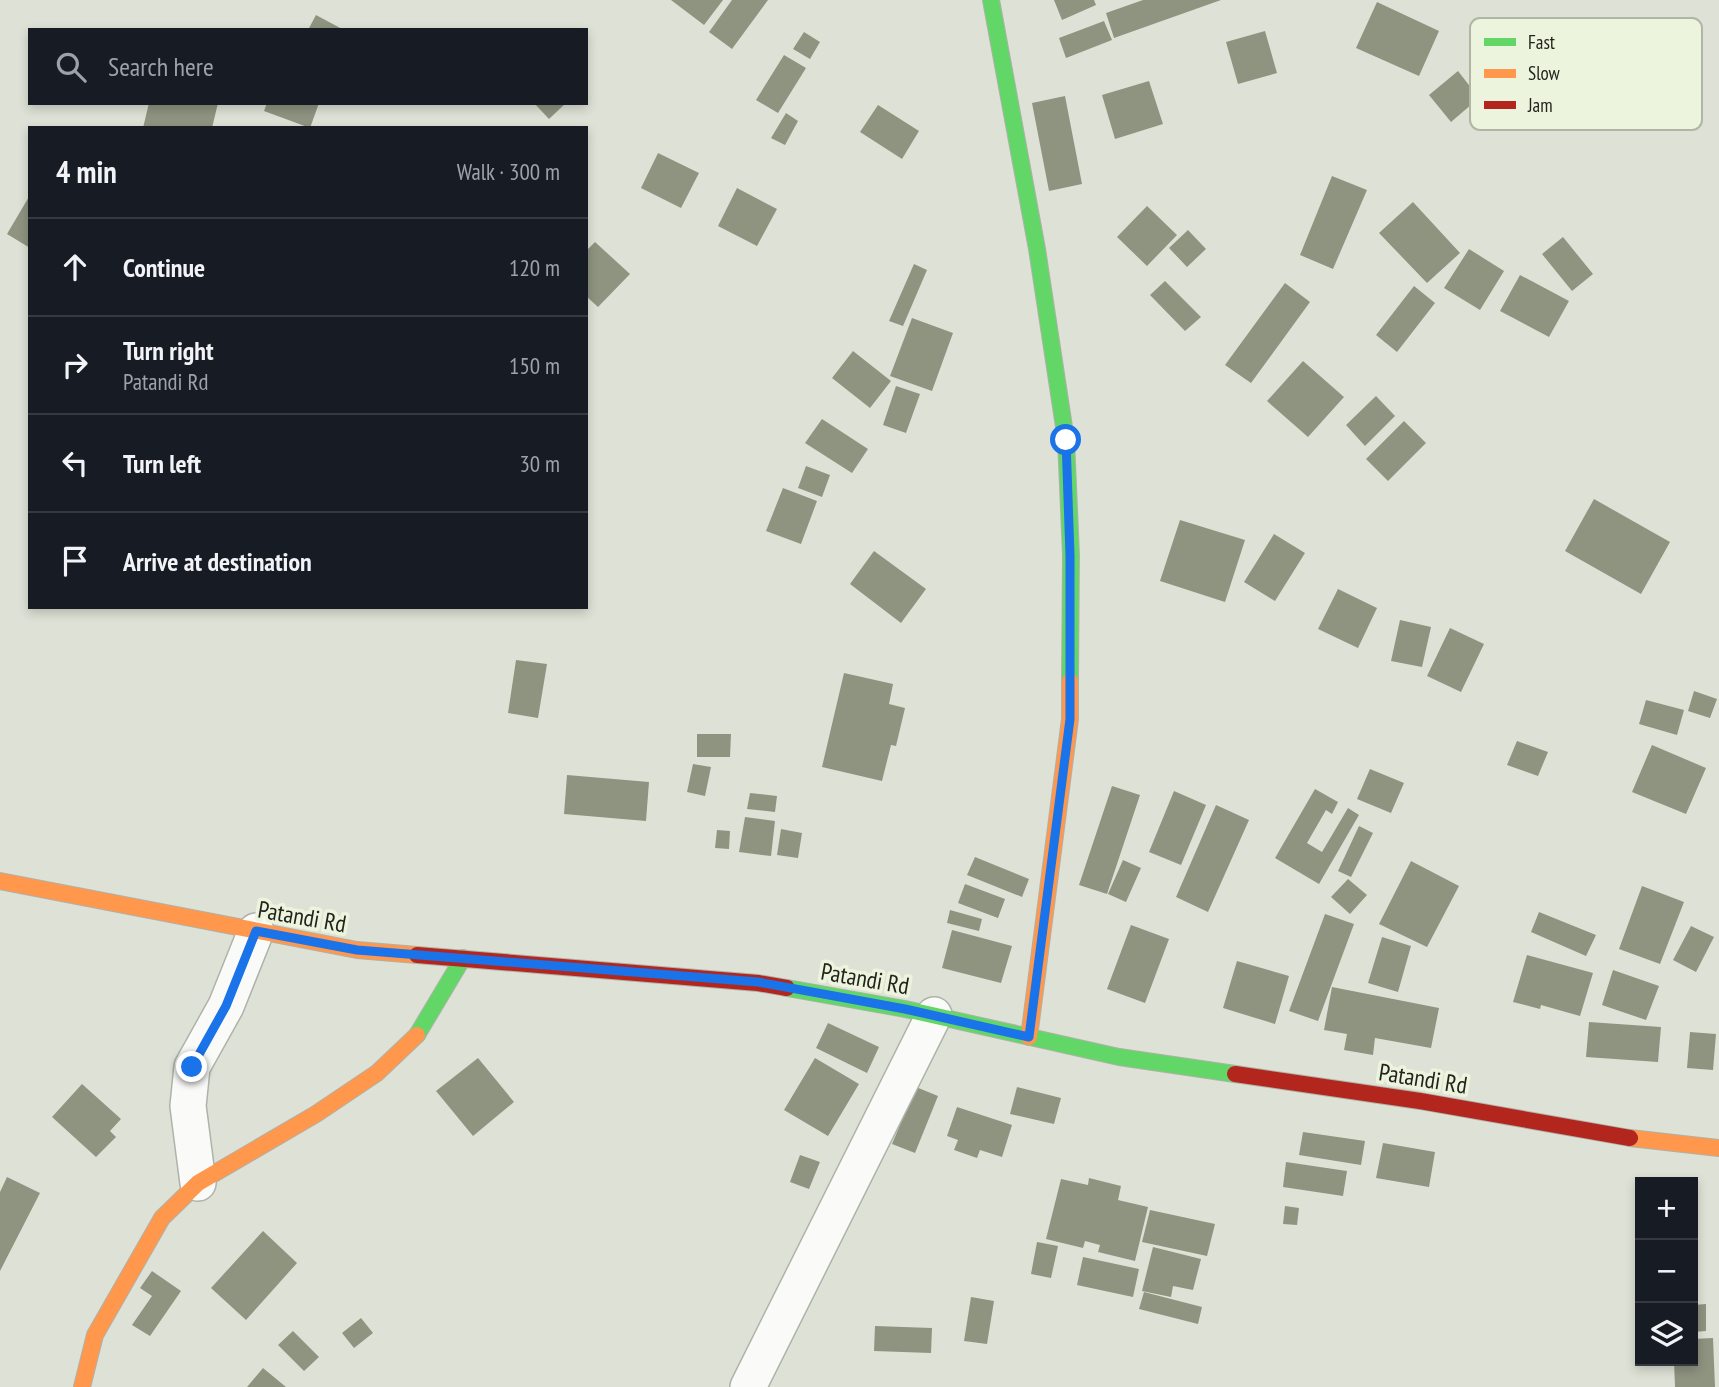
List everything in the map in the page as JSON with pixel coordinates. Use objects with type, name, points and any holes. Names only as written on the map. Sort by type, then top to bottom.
[{"type":"street","points":[[991,0],[1037,249],[1066,440],[1070,555],[1070,719],[1029,1037]]},
{"type":"street","name":"Patandi Rd","points":[[0,880],[357,950],[758,982],[934,1015],[1119,1057],[1420,1101],[1665,1144],[1719,1148]]},
{"type":"street","points":[[198,1183],[188,1106],[192,1067],[226,1006],[256,931]]},
{"type":"street","points":[[82,1387],[95,1335],[162,1218],[198,1183],[344,1095],[387,1064],[419,1034],[463,958]]},
{"type":"street","points":[[748,1387],[934,1015]]},
{"type":"building","points":[[671,0],[723,0],[704,25]]},
{"type":"building","points":[[732,0],[768,0],[732,49],[709,32]]},
{"type":"building","points":[[1054,0],[1094,0],[1096,5],[1062,20]]},
{"type":"building","points":[[1143,0],[1221,0],[1114,38],[1106,13]]},
{"type":"building","points":[[1377,2],[1439,31],[1419,76],[1356,48]]},
{"type":"building","points":[[316,15],[340,28],[309,28]]},
{"type":"building","points":[[1104,21],[1112,40],[1066,58],[1059,38]]},
{"type":"building","points":[[1265,31],[1277,73],[1238,84],[1226,42]]},
{"type":"building","points":[[804,32],[820,42],[810,59],[793,49]]},
{"type":"building","points":[[784,55],[806,68],[778,113],[756,100]]},
{"type":"building","points":[[1458,71],[1470,86],[1470,106],[1451,122],[1429,95]]},
{"type":"building","points":[[1149,81],[1163,124],[1115,139],[1102,95]]},
{"type":"building","points":[[1065,96],[1082,184],[1049,191],[1032,103]]},
{"type":"building","points":[[149,105],[218,105],[212,126],[143,126]]},
{"type":"building","points":[[266,105],[318,105],[311,126],[264,111]]},
{"type":"building","points":[[536,105],[564,105],[549,119]]},
{"type":"building","points":[[878,105],[919,131],[902,159],[860,132]]},
{"type":"building","points":[[786,113],[798,121],[785,145],[771,138]]},
{"type":"building","points":[[658,153],[699,173],[681,208],[641,188]]},
{"type":"building","points":[[1332,176],[1367,190],[1333,269],[1300,255]]},
{"type":"building","points":[[737,188],[777,209],[757,246],[718,226]]},
{"type":"building","points":[[28,198],[28,247],[7,234]]},
{"type":"building","points":[[1413,202],[1460,253],[1427,283],[1379,233]]},
{"type":"building","points":[[1147,206],[1177,235],[1147,266],[1117,237]]},
{"type":"building","points":[[1188,230],[1206,249],[1187,267],[1169,248]]},
{"type":"building","points":[[1563,237],[1593,274],[1572,291],[1542,254]]},
{"type":"building","points":[[595,242],[630,274],[598,307],[588,298],[588,249]]},
{"type":"building","points":[[1469,249],[1504,271],[1480,310],[1444,288]]},
{"type":"building","points":[[914,264],[927,270],[903,326],[889,321]]},
{"type":"building","points":[[1520,275],[1569,301],[1549,337],[1500,311]]},
{"type":"building","points":[[1165,281],[1201,317],[1185,331],[1150,295]]},
{"type":"building","points":[[1285,283],[1310,302],[1251,383],[1225,365]]},
{"type":"building","points":[[1414,286],[1435,303],[1397,352],[1376,335]]},
{"type":"building","points":[[912,318],[953,333],[932,391],[890,376]]},
{"type":"building","points":[[853,351],[891,381],[870,408],[832,378]]},
{"type":"building","points":[[1303,361],[1344,397],[1308,437],[1267,401]]},
{"type":"building","points":[[896,386],[920,394],[906,433],[883,425]]},
{"type":"building","points":[[1376,396],[1395,416],[1365,446],[1346,425]]},
{"type":"building","points":[[822,419],[868,449],[852,473],[805,443]]},
{"type":"building","points":[[1404,421],[1426,443],[1388,481],[1366,459]]},
{"type":"building","points":[[806,466],[830,475],[822,497],[798,488]]},
{"type":"building","points":[[783,488],[817,501],[801,544],[766,531]]},
{"type":"building","points":[[1594,499],[1670,542],[1641,594],[1565,551]]},
{"type":"building","points":[[1180,520],[1245,540],[1225,602],[1160,581]]},
{"type":"building","points":[[1274,534],[1305,553],[1275,601],[1244,582]]},
{"type":"building","points":[[874,551],[926,589],[901,623],[850,584]]},
{"type":"building","points":[[1338,589],[1377,608],[1358,648],[1318,629]]},
{"type":"building","points":[[1400,620],[1431,627],[1422,667],[1391,661]]},
{"type":"building","points":[[1450,628],[1484,644],[1461,692],[1427,676]]},
{"type":"building","points":[[516,660],[547,664],[538,718],[508,713]]},
{"type":"building","points":[[844,673],[893,684],[889,704],[905,708],[896,746],[891,745],[882,781],[822,767]]},
{"type":"building","points":[[1694,691],[1717,699],[1710,718],[1688,711]]},
{"type":"building","points":[[1646,700],[1684,710],[1677,735],[1639,724]]},
{"type":"building","points":[[697,734],[731,734],[730,757],[697,757]]},
{"type":"building","points":[[1517,741],[1548,752],[1538,776],[1507,765]]},
{"type":"building","points":[[1652,745],[1706,768],[1686,814],[1632,792]]},
{"type":"building","points":[[693,764],[711,767],[705,796],[687,792]]},
{"type":"building","points":[[1370,769],[1404,783],[1391,813],[1357,799]]},
{"type":"building","points":[[567,775],[649,782],[646,821],[564,814]]},
{"type":"building","points":[[1112,786],[1140,795],[1107,894],[1079,885]]},
{"type":"building","points":[[1315,789],[1338,802],[1332,814],[1326,810],[1307,843],[1322,852],[1348,808],[1359,815],[1319,884],[1275,858]]},
{"type":"building","points":[[1174,791],[1206,805],[1181,865],[1149,852]]},
{"type":"building","points":[[750,793],[777,796],[775,812],[747,809]]},
{"type":"building","points":[[1216,805],[1249,820],[1208,912],[1176,897]]},
{"type":"building","points":[[745,817],[775,821],[771,856],[739,852]]},
{"type":"building","points":[[1359,826],[1373,833],[1351,877],[1338,871]]},
{"type":"building","points":[[781,829],[802,833],[798,858],[777,855]]},
{"type":"building","points":[[717,830],[730,831],[729,849],[715,848]]},
{"type":"building","points":[[975,857],[1029,879],[1022,897],[967,875]]},
{"type":"building","points":[[1123,860],[1141,868],[1126,902],[1108,894]]},
{"type":"building","points":[[1411,861],[1459,886],[1427,947],[1379,924]]},
{"type":"building","points":[[1348,879],[1367,895],[1350,914],[1331,897]]},
{"type":"building","points":[[965,884],[1005,899],[998,918],[958,903]]},
{"type":"building","points":[[1642,886],[1684,902],[1660,964],[1619,949]]},
{"type":"building","points":[[950,910],[982,919],[979,931],[947,923]]},
{"type":"building","points":[[1539,912],[1596,935],[1586,956],[1531,932]]},
{"type":"building","points":[[1325,914],[1354,924],[1318,1021],[1289,1011]]},
{"type":"building","points":[[1131,925],[1169,939],[1145,1003],[1107,989]]},
{"type":"building","points":[[1691,926],[1714,937],[1696,972],[1673,960]]},
{"type":"building","points":[[952,930],[1012,946],[1001,983],[942,968]]},
{"type":"building","points":[[1382,937],[1411,946],[1398,992],[1368,983]]},
{"type":"building","points":[[1527,955],[1593,973],[1580,1016],[1541,1005],[1540,1009],[1513,1002]]},
{"type":"building","points":[[1237,961],[1289,976],[1275,1024],[1223,1008]]},
{"type":"building","points":[[1613,970],[1659,986],[1646,1020],[1602,1005]]},
{"type":"building","points":[[1332,987],[1439,1008],[1431,1048],[1375,1038],[1373,1055],[1344,1050],[1347,1034],[1324,1030]]},
{"type":"building","points":[[1589,1022],[1661,1027],[1658,1062],[1586,1057]]},
{"type":"building","points":[[828,1023],[879,1047],[867,1073],[816,1048]]},
{"type":"building","points":[[1690,1032],[1716,1034],[1713,1070],[1687,1068]]},
{"type":"building","points":[[478,1058],[514,1102],[473,1136],[436,1091]]},
{"type":"building","points":[[815,1058],[859,1084],[828,1136],[784,1110]]},
{"type":"building","points":[[82,1084],[121,1119],[110,1131],[116,1137],[96,1157],[52,1117]]},
{"type":"building","points":[[916,1087],[938,1096],[915,1153],[892,1144]]},
{"type":"building","points":[[1017,1087],[1061,1098],[1054,1124],[1010,1114]]},
{"type":"building","points":[[957,1107],[1012,1125],[1002,1157],[980,1150],[977,1158],[954,1150],[958,1140],[947,1136]]},
{"type":"building","points":[[1303,1132],[1365,1141],[1361,1165],[1299,1155]]},
{"type":"building","points":[[1383,1143],[1435,1152],[1429,1187],[1376,1178]]},
{"type":"building","points":[[800,1155],[820,1162],[809,1189],[790,1182]]},
{"type":"building","points":[[1286,1162],[1347,1171],[1343,1196],[1283,1187]]},
{"type":"building","points":[[7,1177],[40,1193],[0,1271],[0,1192]]},
{"type":"building","points":[[1089,1178],[1121,1186],[1118,1200],[1148,1207],[1135,1261],[1098,1252],[1100,1245],[1085,1241],[1083,1248],[1046,1239],[1061,1179],[1088,1185]]},
{"type":"building","points":[[1285,1206],[1299,1208],[1297,1225],[1283,1224]]},
{"type":"building","points":[[1150,1210],[1215,1224],[1207,1256],[1142,1242]]},
{"type":"building","points":[[263,1231],[297,1263],[246,1320],[211,1288]]},
{"type":"building","points":[[1037,1242],[1058,1246],[1051,1278],[1031,1274]]},
{"type":"building","points":[[1153,1247],[1201,1259],[1193,1290],[1173,1286],[1171,1297],[1142,1291]]},
{"type":"building","points":[[1083,1257],[1139,1269],[1133,1297],[1077,1285]]},
{"type":"building","points":[[152,1271],[181,1291],[150,1336],[132,1325],[152,1296],[140,1288]]},
{"type":"building","points":[[1144,1292],[1202,1307],[1198,1324],[1139,1309]]},
{"type":"building","points":[[971,1297],[994,1301],[987,1344],[964,1341]]},
{"type":"building","points":[[1706,1304],[1706,1331],[1698,1332],[1698,1305]]},
{"type":"building","points":[[361,1318],[373,1333],[354,1348],[342,1333]]},
{"type":"building","points":[[875,1326],[932,1328],[931,1353],[874,1351]]},
{"type":"building","points":[[293,1331],[319,1357],[304,1371],[278,1345]]},
{"type":"building","points":[[1713,1338],[1715,1387],[1675,1387],[1674,1366],[1698,1366],[1698,1339]]},
{"type":"building","points":[[263,1368],[286,1387],[247,1387]]},
{"type":"traffic: fast","points":[[991,0],[1037,249],[1066,440],[1071,555],[1070,681]]},
{"type":"traffic: fast","points":[[417,1035],[463,958]]},
{"type":"traffic: fast","points":[[787,988],[905,1009],[1119,1057],[1235,1074]]},
{"type":"traffic: slow","points":[[1029,1037],[1070,719],[1070,681]]},
{"type":"traffic: slow","points":[[0,881],[357,950],[417,955]]},
{"type":"traffic: slow","points":[[82,1387],[95,1335],[162,1218],[198,1183],[316,1114],[377,1073],[417,1035]]},
{"type":"traffic: slow","points":[[1630,1138],[1719,1148]]},
{"type":"traffic: jam","points":[[417,955],[758,983],[787,988]]},
{"type":"traffic: jam","points":[[1235,1074],[1420,1101],[1630,1138]]},
{"type":"route","points":[[192,1067],[226,1006],[256,931],[357,950],[758,982],[905,1009],[1029,1037],[1070,719],[1070,555],[1066,440]]}]
